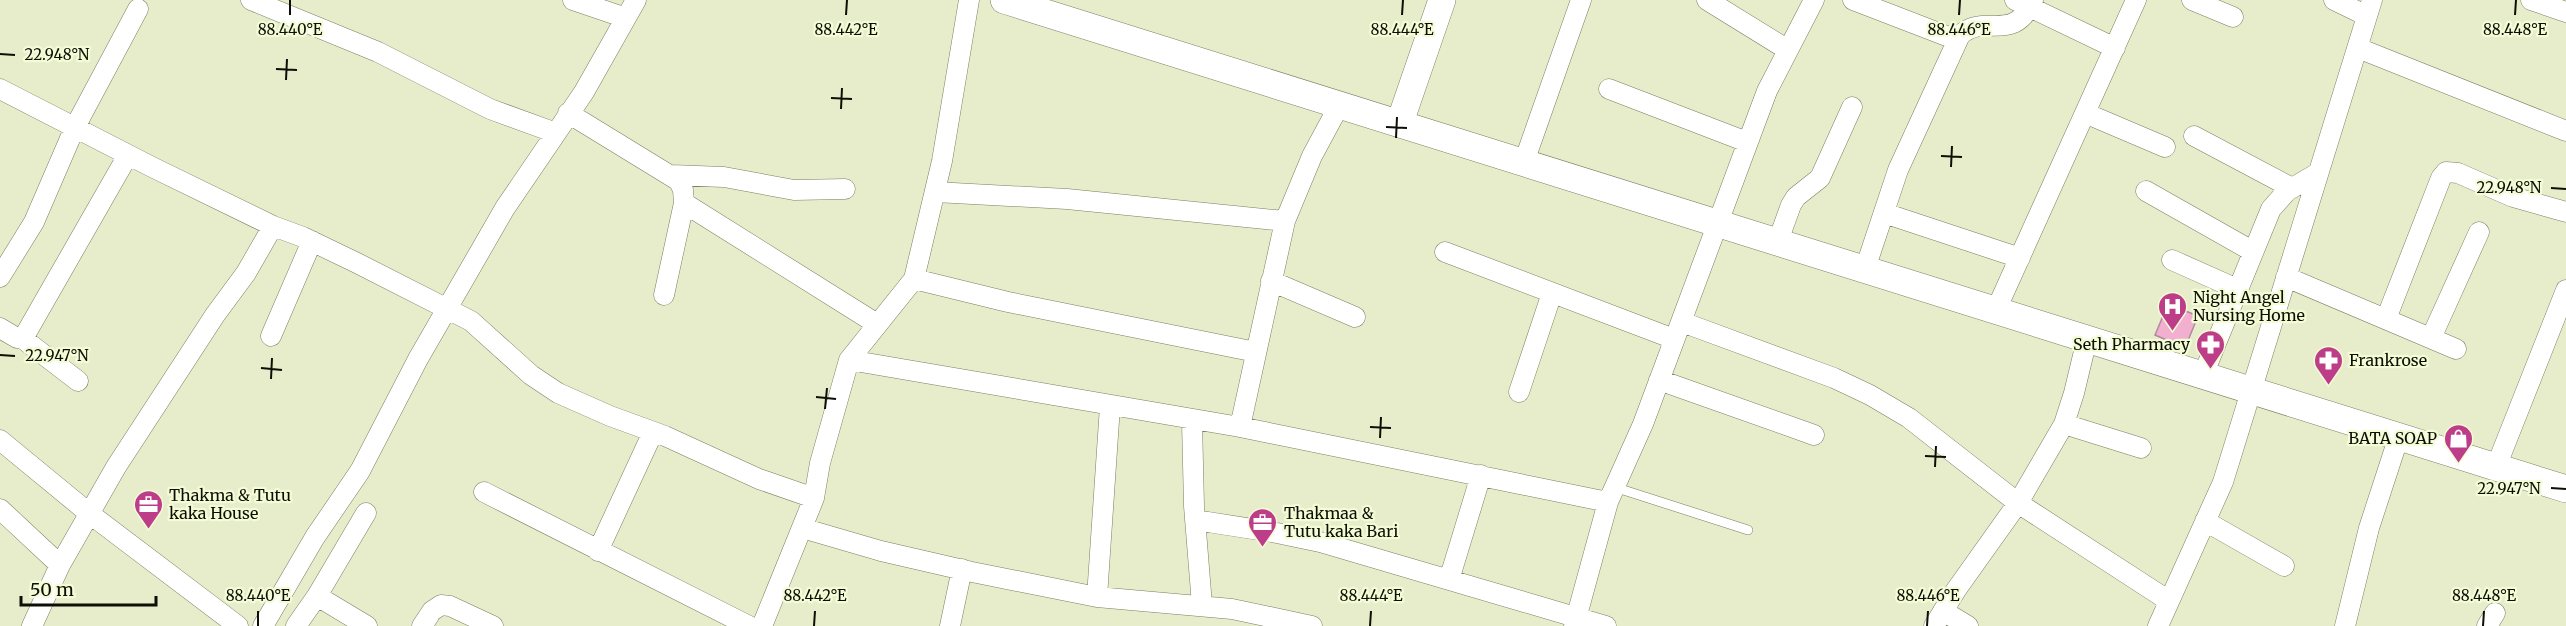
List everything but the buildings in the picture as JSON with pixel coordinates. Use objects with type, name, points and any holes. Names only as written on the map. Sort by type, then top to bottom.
[{"type":"street","points":[[251,0],[378,52],[490,109],[556,133]]},
{"type":"street","points":[[573,0],[626,18]]},
{"type":"street","points":[[263,626],[315,537],[360,471],[418,359],[505,208],[584,92],[636,0]]},
{"type":"street","points":[[762,626],[814,498],[820,463],[849,360],[914,279],[951,116],[958,57],[969,0]]},
{"type":"street","points":[[1004,0],[1400,122],[2566,489]]},
{"type":"street","points":[[1400,122],[1442,0]]},
{"type":"street","points":[[1524,162],[1581,0]]},
{"type":"street","points":[[1707,0],[1788,50]]},
{"type":"street","points":[[1575,621],[1611,495],[1643,424],[1767,91],[1815,0]]},
{"type":"street","points":[[1853,0],[1957,40]]},
{"type":"street","points":[[1996,310],[2136,0]]},
{"type":"street","points":[[2192,0],[2233,17]]},
{"type":"street","points":[[2161,625],[2169,601],[2223,482],[2370,8],[2334,0]]},
{"type":"street","points":[[2531,0],[2566,12]]},
{"type":"street","points":[[1865,269],[1898,170],[1957,40],[1967,29],[1974,26],[2009,26],[2017,22],[2026,2],[2115,48]]},
{"type":"street","points":[[0,277],[34,222],[75,127],[138,9]]},
{"type":"street","points":[[2358,48],[2566,131]]},
{"type":"street","points":[[1609,89],[1748,142]]},
{"type":"street","points":[[0,90],[128,155],[273,226],[312,241],[471,321],[531,375],[558,393],[759,479],[814,498]]},
{"type":"street","points":[[1240,427],[1285,221],[1312,156],[1340,104]]},
{"type":"street","points":[[1778,241],[1796,196],[1820,178],[1852,107]]},
{"type":"street","points":[[568,113],[679,181],[683,190],[684,203],[664,295]]},
{"type":"street","points":[[2085,113],[2165,147]]},
{"type":"street","points":[[2194,136],[2292,188]]},
{"type":"street","points":[[22,338],[128,155]]},
{"type":"street","points":[[2386,319],[2441,177],[2446,172],[2458,173],[2513,197],[2566,212]]},
{"type":"street","points":[[2203,375],[2271,209],[2279,198],[2292,188],[2318,173]]},
{"type":"street","points":[[671,175],[724,177],[794,190],[845,189]]},
{"type":"street","points":[[2146,191],[2252,251]]},
{"type":"street","points":[[935,192],[1067,199],[1285,221]]},
{"type":"street","points":[[684,203],[877,324]]},
{"type":"street","points":[[1884,213],[2020,258]]},
{"type":"street","points":[[32,626],[60,565],[116,467],[215,315],[246,273],[273,226]]},
{"type":"street","points":[[2431,338],[2478,232]]},
{"type":"street","points":[[271,336],[312,241]]},
{"type":"street","points":[[1445,252],[1552,293],[1834,378],[1870,395],[1909,418],[2018,502],[2169,601]]},
{"type":"street","points":[[2172,260],[2237,289]]},
{"type":"street","points":[[2286,277],[2456,349]]},
{"type":"street","points":[[914,279],[1019,304],[1256,352]]},
{"type":"street","points":[[1271,281],[1355,317]]},
{"type":"street","points":[[2496,467],[2566,290]]},
{"type":"street","points":[[1519,392],[1552,293]]},
{"type":"street","points":[[0,328],[11,336],[22,338],[78,381]]},
{"type":"street","points":[[1968,626],[1938,618],[2018,502],[2064,424],[2087,339]]},
{"type":"street","points":[[849,360],[1192,421],[1240,427],[1481,475],[1611,495]]},
{"type":"street","points":[[1659,380],[1814,435]]},
{"type":"street","points":[[1097,597],[1110,406]]},
{"type":"street","points":[[1192,421],[1195,520],[1202,605]]},
{"type":"street","points":[[2064,424],[2141,448]]},
{"type":"street","points":[[598,551],[653,432]]},
{"type":"street","points":[[2345,626],[2369,528],[2399,436]]},
{"type":"street","points":[[0,440],[90,514],[238,626]]},
{"type":"street","points":[[1449,580],[1481,475]]},
{"type":"street","points":[[484,492],[749,626]]},
{"type":"street","points":[[0,509],[60,565]]},
{"type":"street","points":[[296,626],[317,596],[366,513]]},
{"type":"street","points":[[1195,520],[1320,542],[1449,580],[1575,621],[1606,626]]},
{"type":"street","points":[[2205,521],[2284,566]]},
{"type":"street","points":[[802,528],[962,569],[1097,597],[1202,605],[1232,618],[1312,626]]},
{"type":"street","points":[[950,626],[962,569]]},
{"type":"street","points":[[317,596],[367,626]]},
{"type":"street","points":[[422,626],[432,611],[441,605],[450,606],[493,626]]},
{"type":"lane","points":[[1611,495],[1748,530]]},
{"type":"place","name":"Night Angel Nursing Home","points":[[2172,332]]},
{"type":"place","name":"Seth Pharmacy","points":[[2211,370]]},
{"type":"place","name":"Frankrose","points":[[2328,386]]},
{"type":"place","name":"BATA SOAP","points":[[2458,464]]},
{"type":"place","name":"Thakma & Tutu kaka House","points":[[148,530]]},
{"type":"place","name":"Thakmaa & Tutu kaka Bari","points":[[1263,548]]}]
